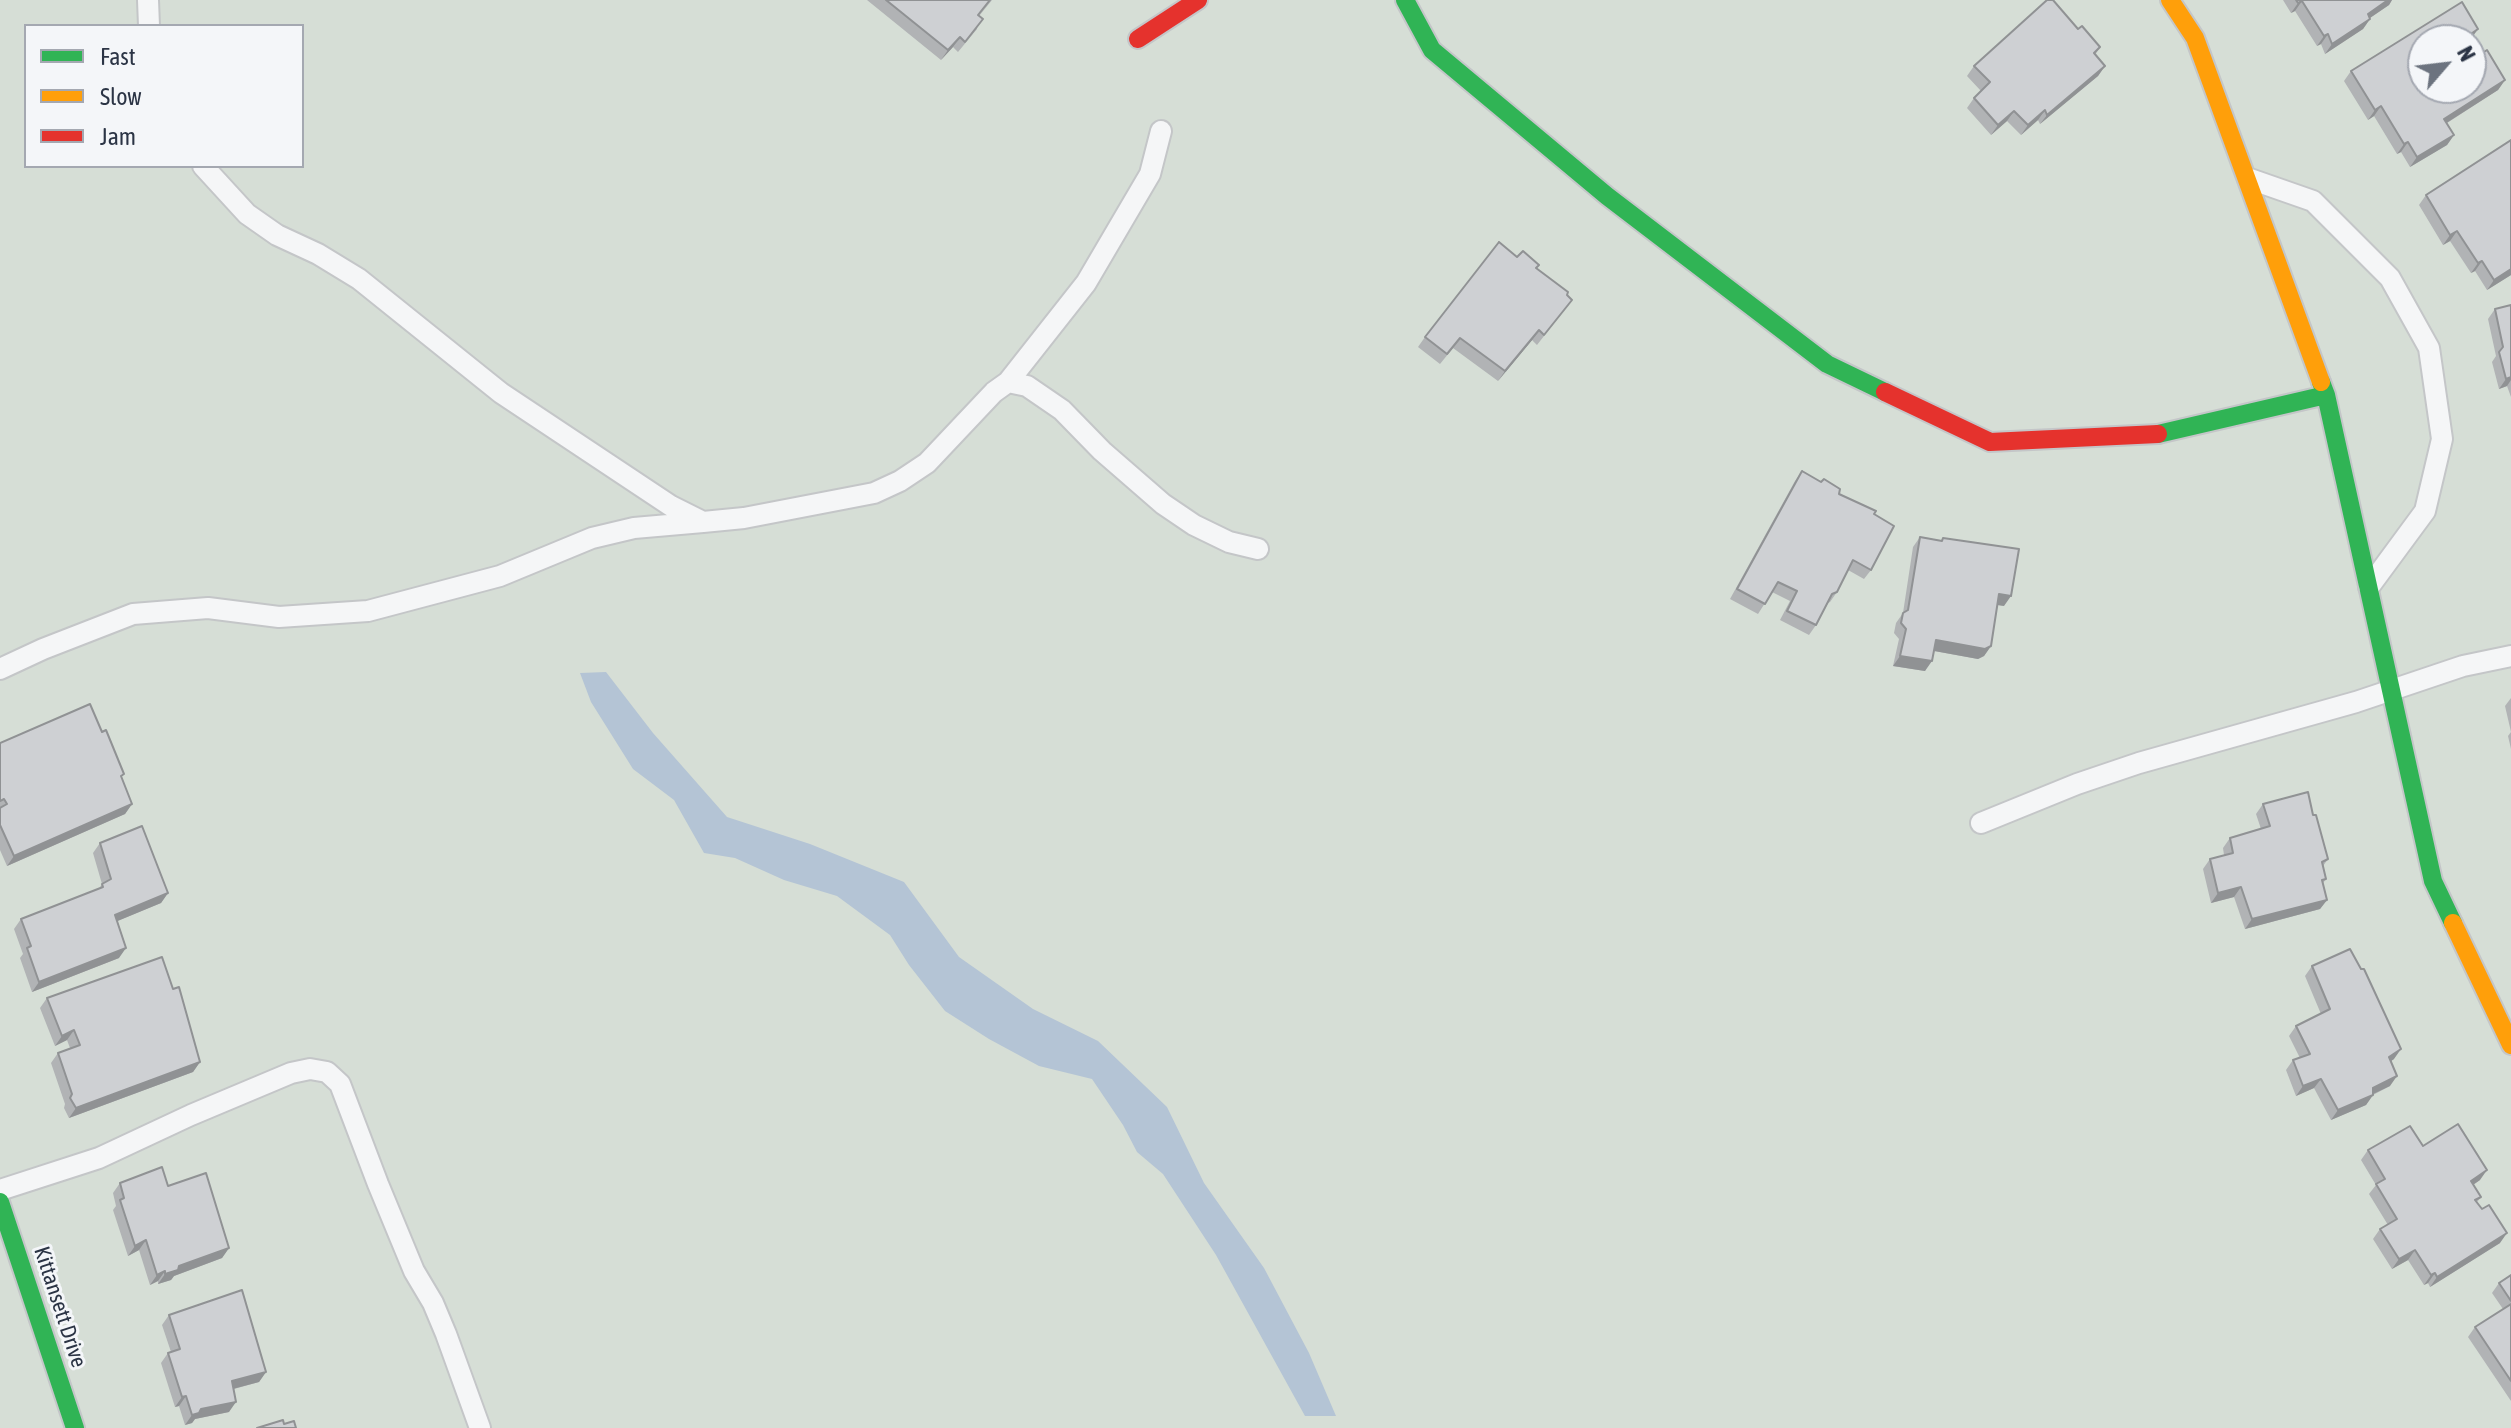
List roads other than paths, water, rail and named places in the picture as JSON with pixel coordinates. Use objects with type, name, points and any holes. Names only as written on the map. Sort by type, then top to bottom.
[{"type":"street","points":[[1138,39],[1198,0]]},
{"type":"street","points":[[1405,0],[1432,50],[1607,196],[1827,364],[1990,442],[2150,436],[2326,395]]},
{"type":"street","points":[[2170,0],[2195,38],[2326,395],[2433,881],[2511,1045]]},
{"type":"street","name":"Kittansett Drive","points":[[0,1202],[75,1428]]},
{"type":"lane","points":[[148,0],[149,24]]},
{"type":"lane","points":[[0,669],[133,614],[208,608],[279,617],[368,611],[500,576],[592,538],[634,528],[744,518],[841,501],[887,487],[927,463],[994,392],[1008,382],[1086,283],[1150,174],[1161,131]]},
{"type":"lane","points":[[205,168],[247,214],[277,235],[318,254],[359,279],[501,393],[659,498],[703,522]]},
{"type":"lane","points":[[2246,178],[2313,201],[2390,278],[2429,348],[2442,439],[2425,511],[2369,588]]},
{"type":"lane","points":[[1008,382],[1027,386],[1062,410],[1102,451],[1163,504],[1194,525],[1229,542],[1258,549]]},
{"type":"lane","points":[[1981,823],[2127,767],[2463,666],[2511,656]]},
{"type":"lane","points":[[0,1190],[99,1158],[291,1073],[310,1069],[327,1072],[340,1084],[408,1256],[446,1334],[480,1428]]},
{"type":"water","points":[[606,672],[653,733],[727,817],[810,844],[904,882],[959,957],[1033,1009],[1098,1041],[1167,1107],[1204,1183],[1264,1268],[1309,1353],[1336,1416],[1305,1416],[1216,1255],[1163,1174],[1137,1152],[1092,1079],[1039,1066],[945,1011],[890,935],[837,896],[784,880],[735,858],[704,853],[674,800],[633,769],[591,702],[580,673]]}]
